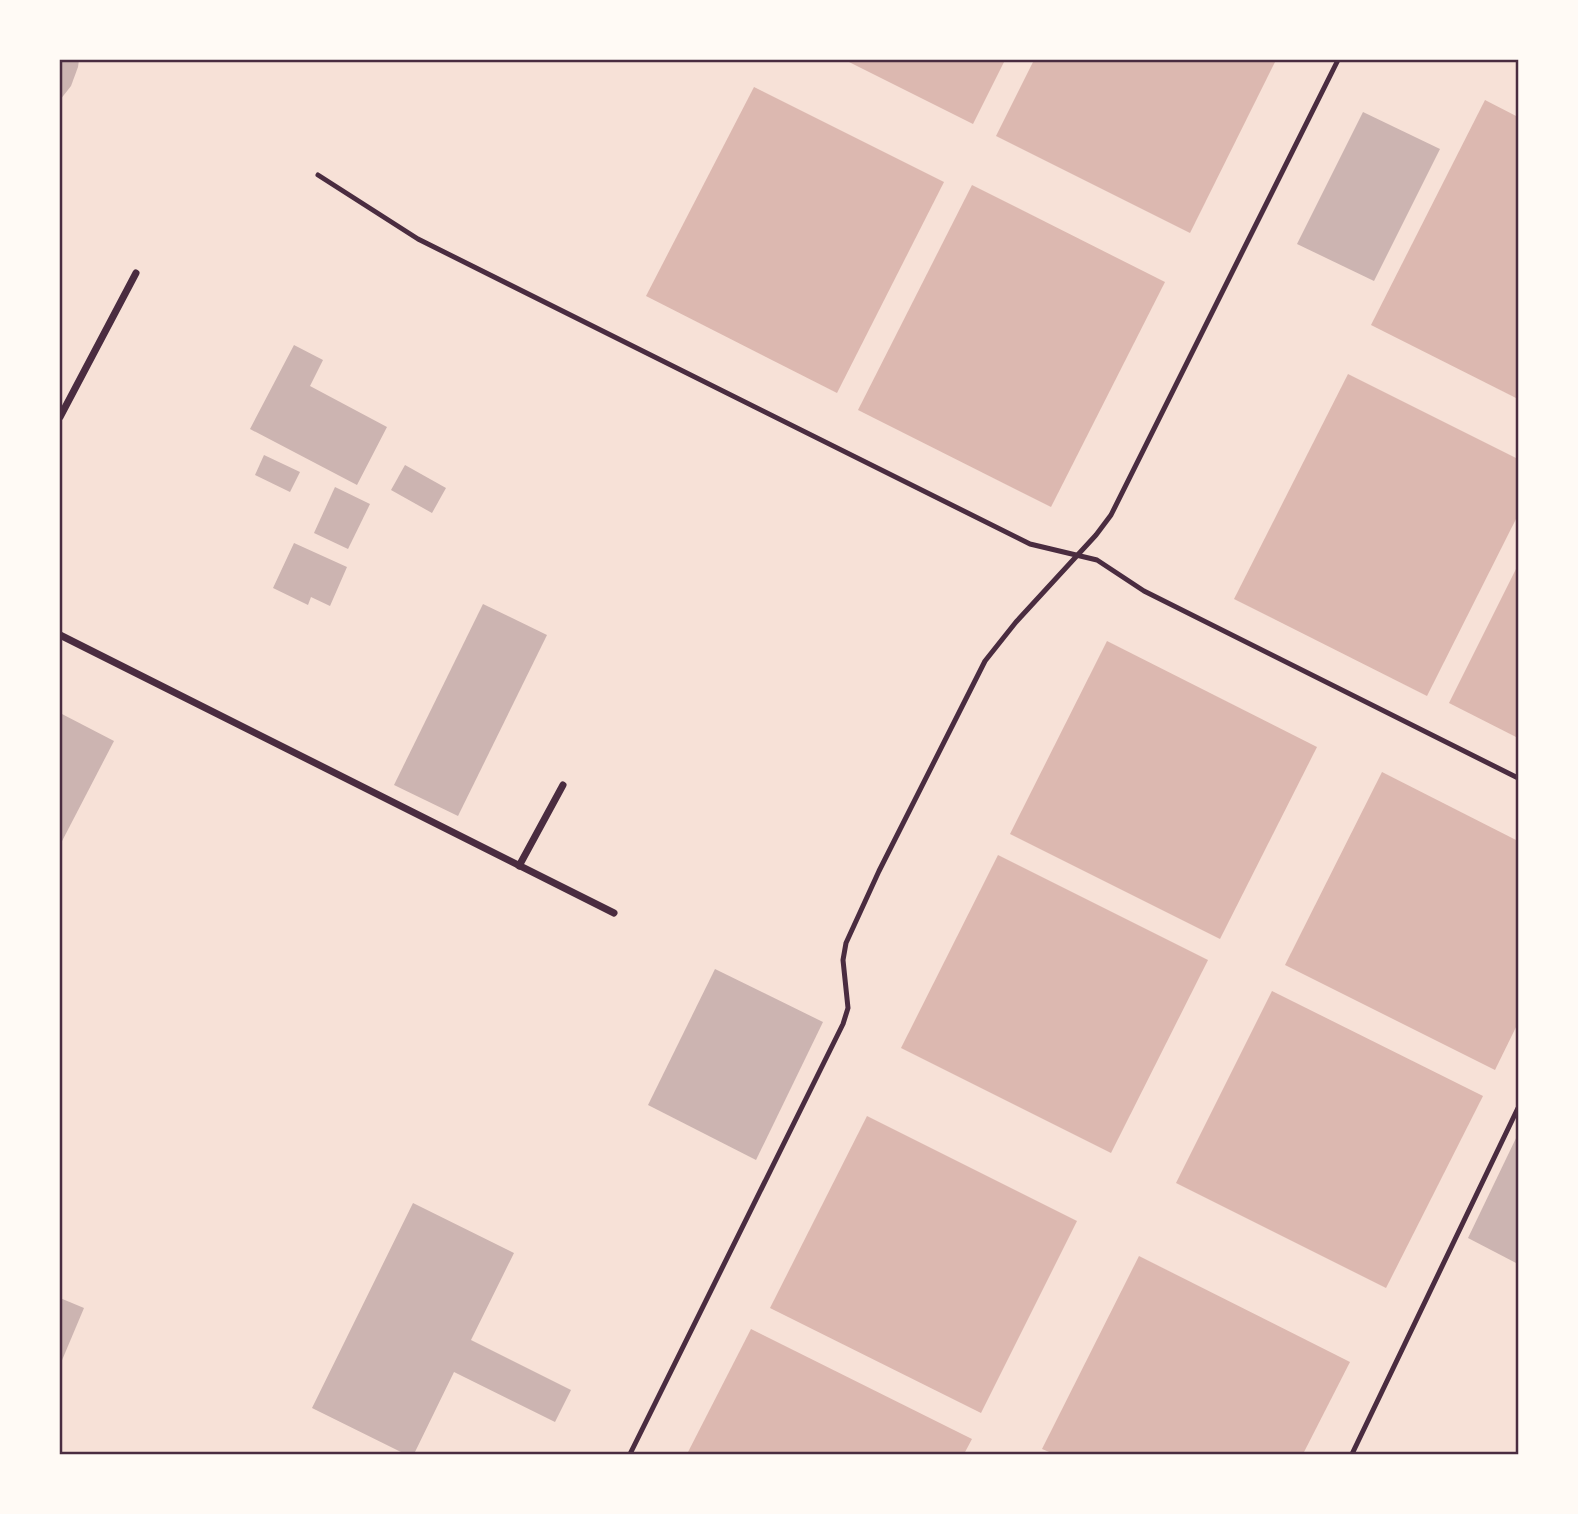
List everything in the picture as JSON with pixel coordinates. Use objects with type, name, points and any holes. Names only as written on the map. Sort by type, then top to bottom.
[{"type":"street","points":[[60,417],[136,274]]},
{"type":"street","points":[[60,635],[614,913]]},
{"type":"street","points":[[519,866],[563,785]]},
{"type":"lane","points":[[630,1454],[843,1024],[848,1008],[843,960],[846,943],[879,871],[985,661],[1111,515],[1338,60]]},
{"type":"lane","points":[[317,175],[418,239],[1030,544],[1097,560],[1144,591],[1518,778]]},
{"type":"lane","points":[[1352,1454],[1518,1108]]},
{"type":"shaded area","points":[[845,60],[1005,60],[973,124]]},
{"type":"shaded area","points":[[1034,60],[1276,60],[1190,233],[996,136]]},
{"type":"shaded area","points":[[754,87],[944,182],[837,393],[646,296]]},
{"type":"shaded area","points":[[1485,100],[1518,117],[1518,399],[1371,325]]},
{"type":"shaded area","points":[[972,185],[1165,282],[1051,507],[858,410]]},
{"type":"shaded area","points":[[1348,374],[1518,459],[1518,515],[1427,696],[1234,599]]},
{"type":"shaded area","points":[[1518,565],[1518,738],[1449,703]]},
{"type":"shaded area","points":[[1107,641],[1317,747],[1220,939],[1010,834]]},
{"type":"shaded area","points":[[1382,772],[1518,841],[1518,1023],[1495,1070],[1285,965]]},
{"type":"shaded area","points":[[998,855],[1208,960],[1111,1153],[901,1048]]},
{"type":"shaded area","points":[[1272,991],[1483,1096],[1386,1288],[1176,1183]]},
{"type":"shaded area","points":[[867,1116],[1077,1221],[981,1413],[770,1308]]},
{"type":"shaded area","points":[[1139,1256],[1350,1362],[1303,1454],[1054,1454],[1042,1449]]},
{"type":"shaded area","points":[[751,1329],[972,1439],[964,1454],[687,1454]]},
{"type":"building","points":[[60,60],[79,60],[71,86],[60,100]]},
{"type":"building","points":[[1363,112],[1440,149],[1374,281],[1297,244]]},
{"type":"building","points":[[294,345],[323,360],[310,386],[387,427],[357,485],[250,429]]},
{"type":"building","points":[[264,455],[300,472],[290,492],[255,475]]},
{"type":"building","points":[[405,465],[446,488],[432,513],[391,490]]},
{"type":"building","points":[[335,487],[370,504],[348,549],[314,533]]},
{"type":"building","points":[[294,543],[347,567],[330,606],[311,597],[308,605],[273,588]]},
{"type":"building","points":[[483,604],[547,635],[458,816],[394,785]]},
{"type":"building","points":[[60,713],[114,741],[60,845]]},
{"type":"building","points":[[715,969],[823,1022],[756,1160],[648,1105]]},
{"type":"building","points":[[1518,1134],[1518,1264],[1468,1238]]},
{"type":"building","points":[[413,1203],[514,1253],[471,1340],[571,1390],[555,1422],[454,1372],[414,1454],[405,1454],[312,1408]]},
{"type":"building","points":[[60,1298],[84,1308],[60,1365]]}]
